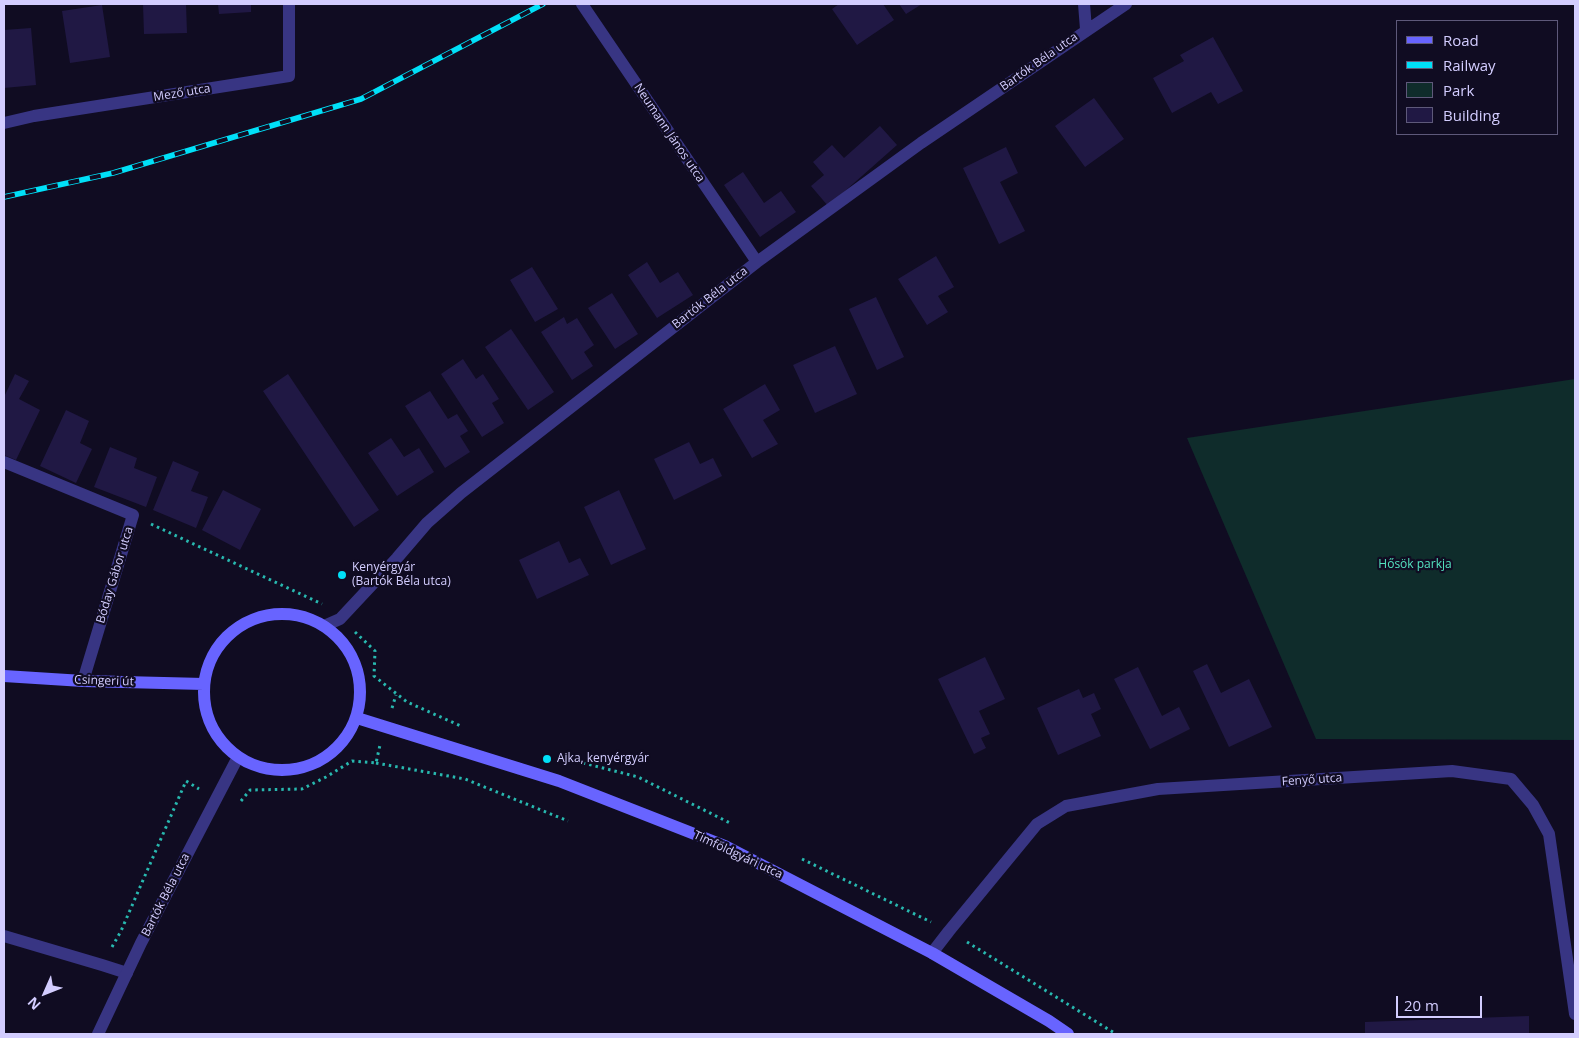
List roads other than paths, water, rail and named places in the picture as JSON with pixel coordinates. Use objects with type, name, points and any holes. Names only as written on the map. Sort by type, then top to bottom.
[{"type":"main road","points":[[286,614],[306,618],[324,626],[340,639],[355,663],[359,677],[361,698],[357,718],[346,740],[328,757],[307,767],[283,771],[260,767],[238,757],[222,743],[211,725],[205,705],[204,684],[209,664],[218,647],[232,632],[248,622],[267,615],[286,614]]},
{"type":"main road","name":"Csingeri út","points":[[4,676],[83,681],[204,684]]},
{"type":"main road","name":"Timföldgyári utca","points":[[357,718],[559,781],[725,846],[932,953],[1068,1034]]},
{"type":"street","name":"Mező utca","points":[[4,123],[34,116],[289,76],[289,4]]},
{"type":"street","name":"Neumann János utca","points":[[582,4],[756,262]]},
{"type":"street","points":[[1084,4],[1086,30]]},
{"type":"street","name":"Bartók Béla utca","points":[[324,626],[340,619],[427,523],[461,493],[756,262],[922,143],[1126,4]]},
{"type":"street","name":"Bóday Gábor utca","points":[[4,462],[133,515],[83,681]]},
{"type":"street","name":"Bartók Béla utca","points":[[98,1034],[127,973],[238,757]]},
{"type":"street","name":"Fenyő utca","points":[[932,953],[1037,824],[1066,806],[1158,789],[1452,771],[1511,779],[1533,805],[1549,834],[1575,1014]]},
{"type":"street","points":[[4,936],[127,973]]},
{"type":"railway","points":[[4,197],[113,173],[361,99],[543,4]]},
{"type":"place","name":"Kenyérgyár (Bartók Béla utca)","points":[[342,575]]},
{"type":"place","name":"Ajka, kenyérgyár","points":[[547,759]]},
{"type":"park label","name":"Hősök parkja","points":[[1415,565]]}]
